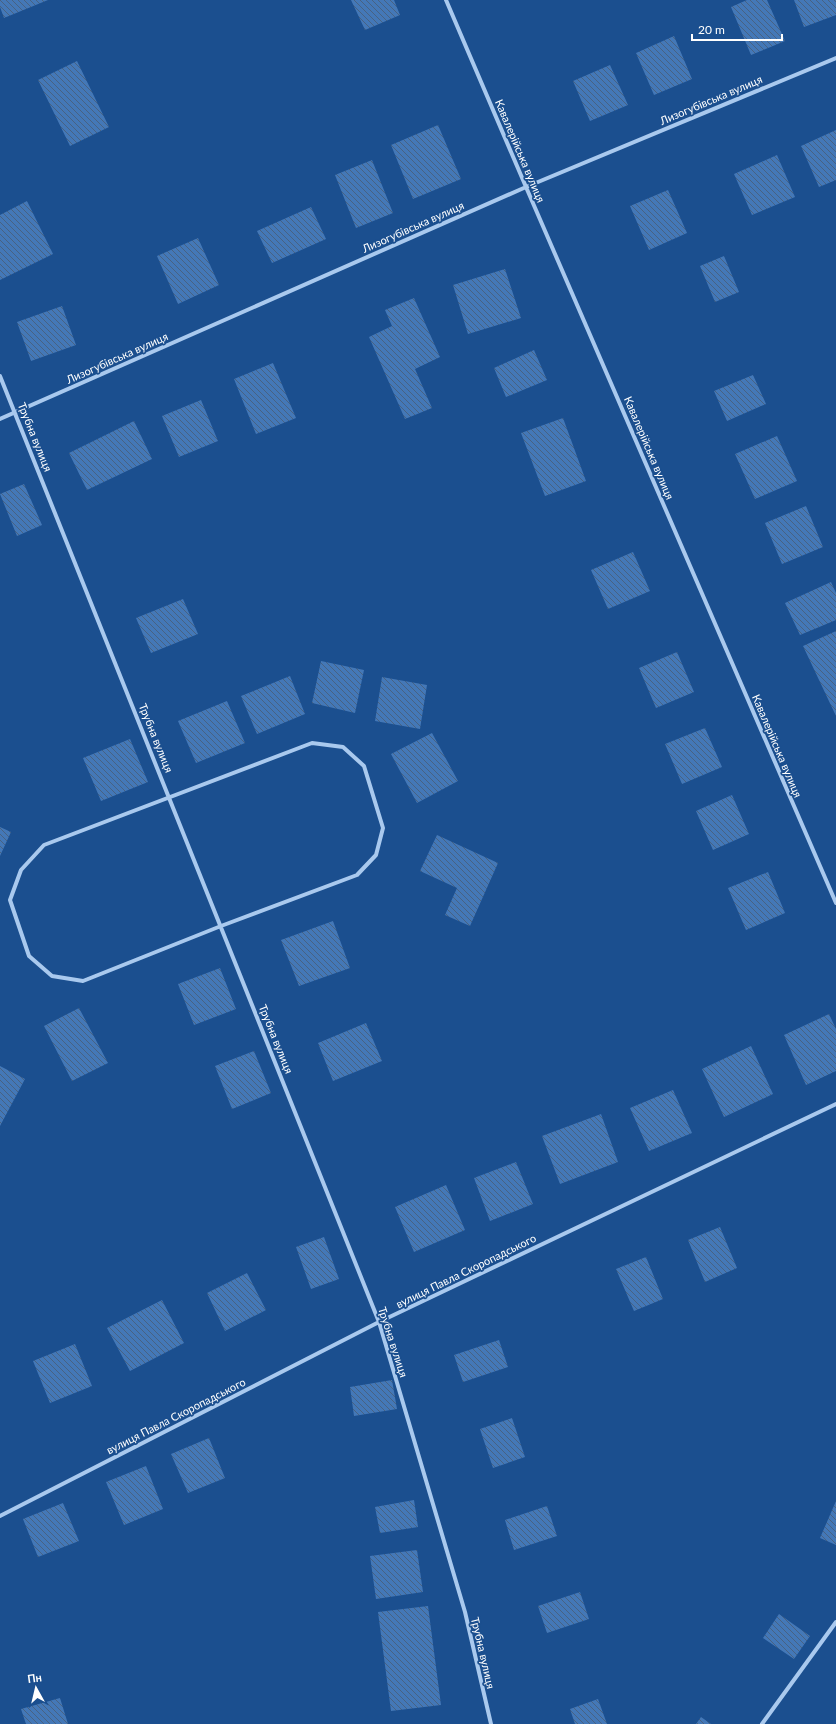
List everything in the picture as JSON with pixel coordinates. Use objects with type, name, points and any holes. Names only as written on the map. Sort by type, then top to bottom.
[{"type":"street","name":"Кавалерійська вулиця","points":[[446,0],[836,903]]},
{"type":"street","name":"Лизогубівська вулиця","points":[[0,419],[526,187],[836,58]]},
{"type":"street","name":"Трубна вулиця","points":[[0,376],[16,412],[379,1322],[464,1612],[491,1724]]},
{"type":"street","points":[[312,743],[343,747],[364,766],[383,828],[376,855],[357,875],[221,926],[83,981],[52,976],[29,956],[10,900],[21,870],[44,845],[312,743]]},
{"type":"street","name":"вулиця Павла Скоропадського","points":[[0,1516],[379,1322],[836,1104]]},
{"type":"street","points":[[762,1724],[836,1622]]},
{"type":"building","points":[[0,0],[48,0],[4,18],[0,7]]},
{"type":"building","points":[[351,0],[394,0],[400,15],[365,30]]},
{"type":"building","points":[[747,0],[767,0],[785,41],[751,55],[731,7]]},
{"type":"building","points":[[794,0],[836,0],[836,15],[804,27]]},
{"type":"building","points":[[674,36],[692,79],[654,95],[636,53]]},
{"type":"building","points":[[77,61],[109,127],[70,146],[38,80]]},
{"type":"building","points":[[610,65],[628,105],[590,121],[573,81]]},
{"type":"building","points":[[438,125],[461,179],[413,199],[391,145]]},
{"type":"building","points":[[836,130],[836,180],[819,187],[801,146]]},
{"type":"building","points":[[777,155],[795,197],[752,215],[734,174]]},
{"type":"building","points":[[372,160],[393,213],[356,228],[335,175]]},
{"type":"building","points":[[668,190],[687,233],[649,250],[630,206]]},
{"type":"building","points":[[27,201],[53,254],[0,280],[0,215]]},
{"type":"building","points":[[311,207],[326,239],[272,263],[257,231]]},
{"type":"building","points":[[198,238],[219,285],[178,304],[157,256]]},
{"type":"building","points":[[724,256],[739,292],[715,302],[700,266]]},
{"type":"building","points":[[505,269],[521,318],[468,334],[453,285]]},
{"type":"building","points":[[414,298],[440,357],[415,369],[432,408],[405,419],[369,337],[392,326],[385,310]]},
{"type":"building","points":[[62,306],[76,345],[31,361],[17,322]]},
{"type":"building","points":[[534,350],[547,380],[506,397],[494,368]]},
{"type":"building","points":[[273,363],[296,418],[256,434],[234,379]]},
{"type":"building","points":[[753,375],[766,404],[727,421],[714,391]]},
{"type":"building","points":[[201,400],[218,441],[179,457],[162,416]]},
{"type":"building","points":[[563,418],[586,481],[545,496],[521,433]]},
{"type":"building","points":[[134,421],[152,459],[87,490],[69,453]]},
{"type":"building","points":[[777,436],[797,481],[755,499],[735,454]]},
{"type":"building","points":[[24,484],[42,525],[17,536],[0,494]]},
{"type":"building","points":[[806,506],[823,547],[782,564],[765,523]]},
{"type":"building","points":[[633,552],[650,591],[608,609],[591,570]]},
{"type":"building","points":[[831,582],[836,593],[836,620],[800,635],[785,603]]},
{"type":"building","points":[[183,599],[198,634],[151,653],[136,618]]},
{"type":"building","points":[[836,631],[836,716],[803,646]]},
{"type":"building","points":[[677,652],[694,692],[656,708],[639,668]]},
{"type":"building","points":[[321,661],[364,670],[355,713],[312,703]]},
{"type":"building","points":[[290,676],[305,714],[257,734],[241,696]]},
{"type":"building","points":[[382,677],[427,685],[420,729],[375,721]]},
{"type":"building","points":[[227,701],[245,743],[196,763],[178,721]]},
{"type":"building","points":[[705,728],[722,767],[682,784],[665,744]]},
{"type":"building","points":[[432,733],[458,781],[417,803],[391,754]]},
{"type":"building","points":[[130,739],[148,782],[101,801],[83,758]]},
{"type":"building","points":[[732,795],[749,834],[713,850],[696,811]]},
{"type":"building","points":[[0,827],[11,832],[0,856]]},
{"type":"building","points":[[437,835],[498,863],[470,926],[445,915],[457,888],[420,871]]},
{"type":"building","points":[[768,872],[785,913],[746,930],[728,888]]},
{"type":"building","points":[[333,921],[350,968],[299,986],[281,940]]},
{"type":"building","points":[[220,968],[236,1009],[194,1025],[178,984]]},
{"type":"building","points":[[79,1008],[108,1063],[72,1081],[44,1026]]},
{"type":"building","points":[[829,1014],[836,1029],[836,1071],[806,1085],[784,1035]]},
{"type":"building","points":[[366,1023],[382,1061],[333,1081],[318,1043]]},
{"type":"building","points":[[751,1046],[773,1094],[724,1117],[702,1069]]},
{"type":"building","points":[[254,1051],[271,1093],[232,1109],[215,1066]]},
{"type":"building","points":[[0,1066],[25,1079],[0,1126]]},
{"type":"building","points":[[673,1090],[692,1133],[649,1151],[630,1108]]},
{"type":"building","points":[[601,1114],[618,1162],[560,1184],[542,1136]]},
{"type":"building","points":[[516,1162],[533,1204],[490,1221],[474,1178]]},
{"type":"building","points":[[446,1185],[465,1230],[414,1252],[395,1207]]},
{"type":"building","points":[[720,1227],[737,1268],[705,1282],[688,1240]]},
{"type":"building","points":[[324,1237],[339,1279],[311,1289],[296,1247]]},
{"type":"building","points":[[646,1257],[663,1299],[634,1311],[616,1269]]},
{"type":"building","points":[[247,1273],[266,1310],[225,1331],[207,1293]]},
{"type":"building","points":[[162,1300],[184,1343],[130,1371],[107,1328]]},
{"type":"building","points":[[499,1340],[508,1367],[463,1382],[454,1355]]},
{"type":"building","points":[[75,1344],[92,1386],[50,1403],[33,1361]]},
{"type":"building","points":[[392,1380],[397,1409],[354,1416],[350,1387]]},
{"type":"building","points":[[512,1418],[525,1457],[493,1468],[480,1429]]},
{"type":"building","points":[[209,1438],[225,1478],[188,1493],[171,1454]]},
{"type":"building","points":[[146,1466],[163,1509],[124,1525],[106,1482]]},
{"type":"building","points":[[414,1500],[418,1527],[380,1533],[375,1507]]},
{"type":"building","points":[[836,1501],[836,1545],[820,1538]]},
{"type":"building","points":[[63,1503],[79,1541],[38,1557],[23,1519]]},
{"type":"building","points":[[547,1506],[557,1536],[514,1550],[505,1520]]},
{"type":"building","points":[[417,1550],[423,1592],[376,1599],[370,1556]]},
{"type":"building","points":[[580,1592],[589,1619],[547,1633],[538,1606]]},
{"type":"building","points":[[428,1606],[441,1705],[391,1711],[378,1612]]},
{"type":"building","points":[[779,1614],[810,1636],[794,1659],[763,1638]]},
{"type":"building","points":[[60,1698],[68,1724],[26,1724],[21,1709]]},
{"type":"building","points":[[598,1699],[607,1724],[575,1724],[570,1709]]},
{"type":"building","points":[[701,1717],[711,1724],[696,1724]]}]
